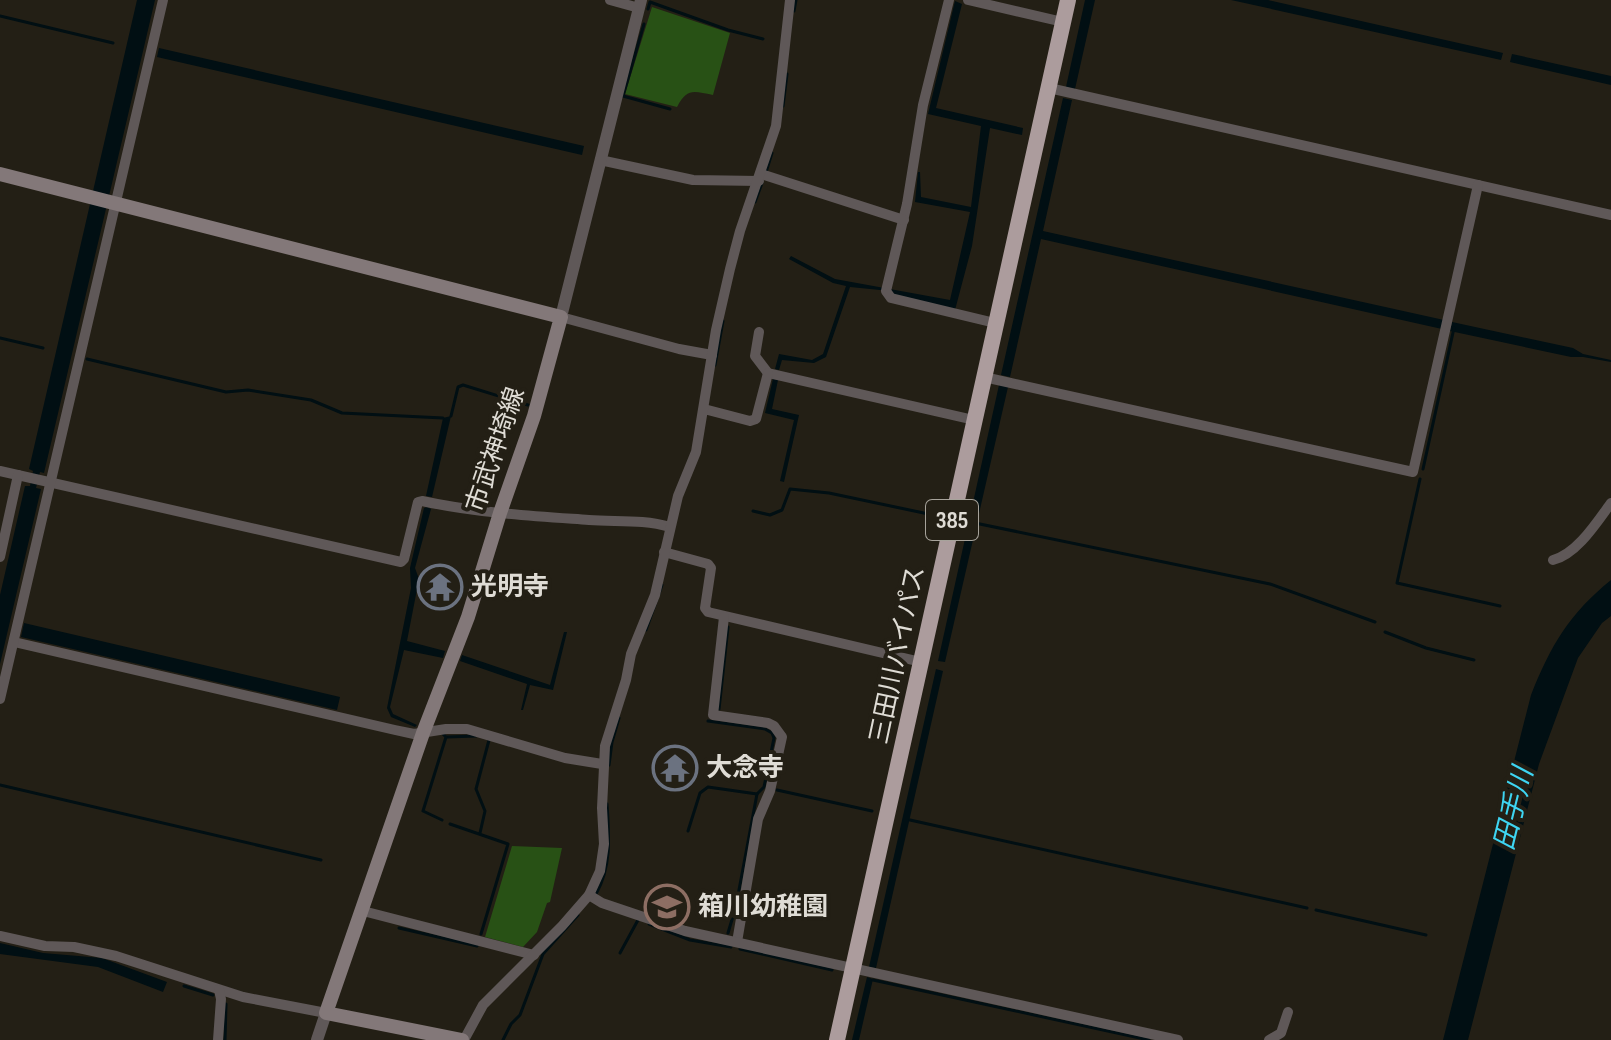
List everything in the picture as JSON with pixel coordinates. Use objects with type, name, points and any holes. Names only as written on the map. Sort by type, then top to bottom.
[{"type":"highway","name":"三田川バイパス","points":[[837,1040],[1068,0]]},
{"type":"main road","points":[[0,174],[561,317]]},
{"type":"main road","name":"市武神埼線","points":[[326,1013],[423,733],[468,617],[534,416],[561,317]]},
{"type":"main road","points":[[326,1013],[463,1040]]},
{"type":"street","points":[[0,699],[163,0]]},
{"type":"street","points":[[610,0],[640,4],[561,317],[712,355]]},
{"type":"street","points":[[463,1040],[483,1005],[592,897],[604,844],[602,764],[605,746],[631,654],[655,595],[678,496],[696,452],[707,410],[712,355],[740,231],[763,177],[776,126],[790,0]]},
{"type":"street","points":[[949,0],[923,105],[904,220],[886,289],[891,298],[995,323]]},
{"type":"street","points":[[968,0],[1063,22]]},
{"type":"street","points":[[1049,88],[1611,215]]},
{"type":"street","points":[[600,160],[693,180],[763,177],[904,220]]},
{"type":"street","points":[[984,377],[1413,472],[1478,185]]},
{"type":"street","points":[[759,332],[755,356],[768,373],[974,420]]},
{"type":"street","points":[[707,410],[750,421],[756,419],[768,373]]},
{"type":"street","points":[[0,471],[401,562],[418,502],[500,513],[650,521],[670,527]]},
{"type":"street","points":[[0,557],[18,475]]},
{"type":"street","points":[[1553,560],[1561,558],[1576,545],[1611,503]]},
{"type":"street","points":[[667,553],[708,564],[711,568],[705,608],[708,612],[921,662]]},
{"type":"street","points":[[724,617],[713,715],[768,723],[782,737],[770,791],[758,819],[737,942]]},
{"type":"street","points":[[14,642],[395,730],[423,733],[467,729],[565,758],[602,764]]},
{"type":"street","points":[[592,897],[685,931],[1178,1040]]},
{"type":"street","points":[[363,911],[534,955]]},
{"type":"street","points":[[0,936],[116,956],[219,990],[326,1013],[317,1040]]},
{"type":"street","points":[[218,1040],[219,990]]},
{"type":"street","points":[[1269,1040],[1281,1033],[1288,1012]]},
{"type":"green space","points":[[652,7],[730,33],[713,95],[691,92],[677,107],[625,94]]},
{"type":"green space","points":[[512,846],[562,848],[550,902],[537,932],[523,947],[485,937]]},
{"type":"water","points":[[137,0],[155,0],[44,473],[40,472],[36,488],[41,489],[0,664],[0,595],[25,486],[30,486],[33,471],[29,469]]},
{"type":"water","points":[[1085,0],[1095,0],[1075,89],[1066,87]]},
{"type":"water","points":[[1231,0],[1268,0],[1503,53],[1501,60]]},
{"type":"water","points":[[955,1],[962,4],[936,108],[1023,128],[1022,135],[990,128],[972,246],[955,310],[890,291],[850,287],[826,357],[814,363],[782,360],[779,370],[775,369],[779,354],[812,360],[823,354],[846,286],[833,283],[789,259],[791,256],[835,279],[950,300],[970,212],[915,202],[920,172],[921,197],[971,207],[981,126],[928,114]]},
{"type":"water","points":[[159,48],[584,146],[582,155],[157,57]]},
{"type":"water","points":[[1512,54],[1611,76],[1611,85],[1510,62]]},
{"type":"water","points":[[1063,98],[1072,100],[1043,231],[1444,320],[1442,329],[1041,239],[1010,377],[1001,375]]},
{"type":"water","points":[[1452,322],[1573,348],[1611,362],[1571,357],[1450,331]]},
{"type":"water","points":[[773,379],[778,380],[772,409],[799,415],[784,482],[780,481],[794,420],[765,413]]},
{"type":"water","points":[[999,385],[1008,387],[945,662],[938,661]]},
{"type":"water","points":[[451,416],[432,497],[426,496],[443,418]]},
{"type":"water","points":[[424,508],[431,509],[415,568],[419,579],[407,641],[445,651],[443,658],[404,650],[390,707],[393,714],[417,725],[415,727],[391,717],[387,708],[411,588],[410,568]]},
{"type":"water","name":"田手川","points":[[1611,580],[1611,616],[1602,623],[1578,658],[1539,764],[1468,1040],[1443,1040],[1531,695],[1563,632],[1584,605]]},
{"type":"water","points":[[24,623],[340,697],[337,710],[21,637]]},
{"type":"water","points":[[564,632],[567,632],[553,690],[530,685],[523,710],[527,684],[460,661],[462,655],[550,685]]},
{"type":"water","points":[[936,669],[943,671],[876,968],[869,967]]},
{"type":"water","points":[[0,943],[43,953],[102,958],[167,982],[163,992],[98,967],[0,954]]},
{"type":"water","points":[[867,977],[873,979],[859,1040],[852,1040]]},
{"type":"waterway","points":[[794,11],[796,0]]},
{"type":"waterway","points":[[648,9],[650,2],[763,39]]},
{"type":"waterway","points":[[0,16],[113,43]]},
{"type":"waterway","points":[[644,24],[623,96],[670,109]]},
{"type":"waterway","points":[[783,106],[787,74]]},
{"type":"waterway","points":[[766,172],[772,153]]},
{"type":"waterway","points":[[755,202],[762,183]]},
{"type":"waterway","points":[[715,365],[723,321]]},
{"type":"waterway","points":[[1423,469],[1454,328]]},
{"type":"waterway","points":[[0,338],[43,348]]},
{"type":"waterway","points":[[87,359],[226,392],[248,390],[311,400],[342,413],[443,418]]},
{"type":"waterway","points":[[451,416],[458,387],[463,385],[528,405]]},
{"type":"waterway","points":[[1420,479],[1397,583],[1500,606]]},
{"type":"waterway","points":[[753,511],[770,515],[782,510],[790,489],[829,493],[938,516]]},
{"type":"waterway","points":[[975,523],[1270,584],[1375,622]]},
{"type":"waterway","points":[[646,630],[662,585]]},
{"type":"waterway","points":[[719,709],[728,627]]},
{"type":"waterway","points":[[1385,632],[1426,648],[1474,660]]},
{"type":"waterway","points":[[609,765],[619,718]]},
{"type":"waterway","points":[[708,721],[765,729],[774,738],[764,787],[757,794],[728,933]]},
{"type":"waterway","points":[[442,820],[423,811],[446,737],[443,734]]},
{"type":"waterway","points":[[447,737],[476,736]]},
{"type":"waterway","points":[[480,833],[485,811],[476,789],[489,740]]},
{"type":"waterway","points":[[0,785],[321,860]]},
{"type":"waterway","points":[[688,831],[700,793],[708,787],[757,794]]},
{"type":"waterway","points":[[777,790],[872,811]]},
{"type":"waterway","points":[[596,894],[607,861],[607,804]]},
{"type":"waterway","points":[[910,820],[1307,908]]},
{"type":"waterway","points":[[450,824],[508,844],[481,934]]},
{"type":"waterway","points":[[1316,910],[1426,935]]},
{"type":"waterway","points":[[503,1040],[520,1015],[543,954],[578,915]]},
{"type":"waterway","points":[[620,953],[638,920]]},
{"type":"waterway","points":[[649,924],[690,940],[731,947]]},
{"type":"waterway","points":[[399,928],[477,946]]},
{"type":"waterway","points":[[740,949],[832,970]]},
{"type":"waterway","points":[[873,980],[1149,1040]]},
{"type":"waterway","points":[[184,986],[213,995]]},
{"type":"waterway","points":[[225,1040],[226,1004]]},
{"type":"place","name":"光明寺","points":[[440,587]]},
{"type":"place","name":"大念寺","points":[[675,768]]},
{"type":"place","name":"箱川幼稚園","points":[[667,907]]}]
